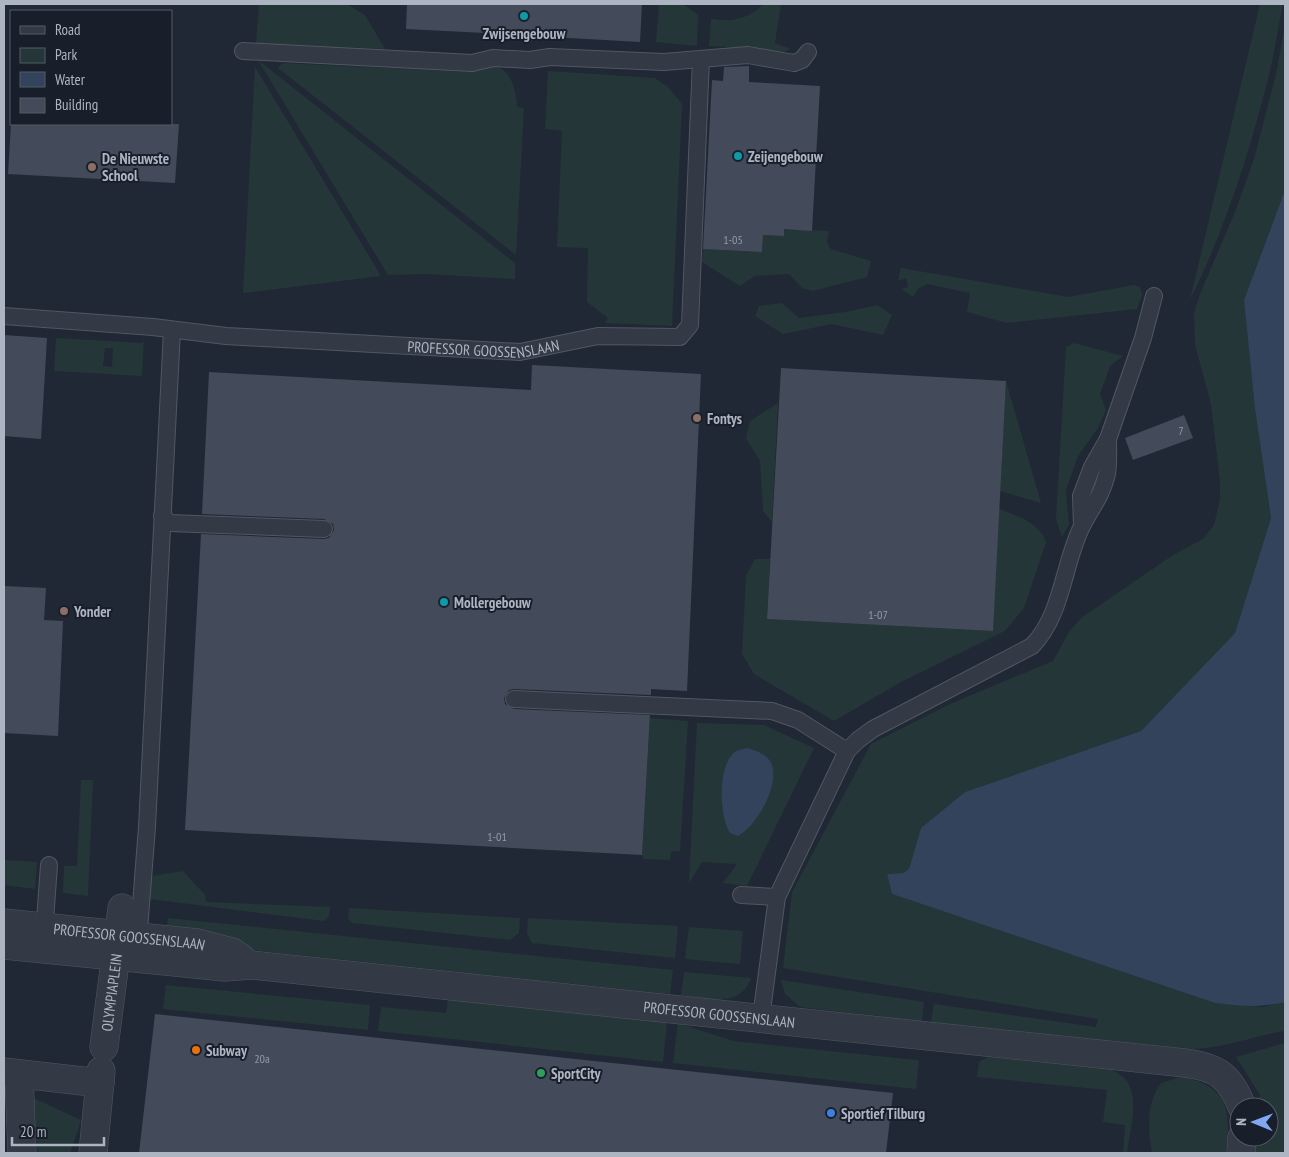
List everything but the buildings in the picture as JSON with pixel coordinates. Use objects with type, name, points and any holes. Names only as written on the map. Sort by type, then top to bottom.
[{"type":"street","name":"OLYMPIAPLEIN","points":[[93,1153],[102,1067],[127,946],[122,908]]},
{"type":"street","name":"PROFESSOR GOOSSENSLAAN","points":[[4,923],[44,938],[127,946],[198,944],[232,952],[252,965],[1207,1066],[1225,1077],[1238,1097]]},
{"type":"street","name":"PROFESSOR GOOSSENSLAAN","points":[[4,945],[44,938]]},
{"type":"street","points":[[22,1153],[11,1073],[102,1067]]},
{"type":"lane","points":[[243,50],[472,63],[493,58],[530,60],[550,57],[664,62],[748,55],[794,63],[802,60],[808,52]]},
{"type":"lane","name":"PROFESSOR GOOSSENSLAAN","points":[[4,316],[226,336],[520,352],[598,336],[680,337],[690,325],[701,59]]},
{"type":"lane","points":[[762,1018],[777,897],[847,752],[858,740],[873,729],[1032,646],[1050,619],[1082,526],[1081,496],[1092,467],[1108,439],[1154,296]]},
{"type":"lane","points":[[127,946],[147,827],[172,330]]},
{"type":"lane","points":[[162,516],[170,523],[324,529]]},
{"type":"lane","points":[[514,699],[772,711],[798,720],[847,752]]},
{"type":"lane","points":[[44,938],[49,865]]},
{"type":"lane","points":[[740,895],[777,897]]},
{"type":"green space","points":[[259,4],[348,5],[365,15],[385,49],[256,43]]},
{"type":"green space","points":[[659,4],[683,4],[698,15],[697,46],[656,42]]},
{"type":"green space","points":[[763,4],[781,4],[775,43],[791,49],[779,54],[760,49],[709,46],[711,19],[739,19],[751,14]]},
{"type":"green space","points":[[1260,4],[1283,4],[1269,75],[1254,133],[1236,190],[1203,273],[1190,300]]},
{"type":"green space","points":[[1285,25],[1285,190],[1244,300],[1255,409],[1271,518],[1235,633],[1141,731],[965,792],[921,828],[909,869],[903,873],[887,874],[892,894],[1215,1003],[1263,1007],[1285,1002],[1285,1031],[1193,1049],[931,1022],[934,1004],[1096,1027],[1098,1019],[783,968],[792,892],[871,744],[950,704],[1053,661],[1069,632],[1081,618],[1173,555],[1203,539],[1214,525],[1220,499],[1220,482],[1211,404],[1195,345],[1194,313],[1200,294],[1235,212],[1254,159],[1276,74]]},
{"type":"green space","points":[[258,60],[515,263],[515,279],[428,274],[388,275]]},
{"type":"green space","points":[[282,63],[468,72],[492,66],[504,70],[512,81],[517,107],[524,108],[516,255],[278,68]]},
{"type":"green space","points":[[255,67],[381,276],[243,293]]},
{"type":"green space","points":[[548,71],[655,78],[668,87],[682,104],[672,326],[605,323],[608,318],[587,302],[588,248],[557,247],[562,131],[545,129]]},
{"type":"green space","points":[[784,229],[829,231],[827,242],[831,249],[871,261],[867,277],[813,291],[802,288],[789,274],[755,276],[740,286],[702,262],[703,249],[762,252],[763,235],[784,236]]},
{"type":"green space","points":[[901,268],[1068,297],[1134,285],[1140,287],[1142,294],[1137,309],[1007,323],[967,312],[970,293],[927,284],[919,288],[913,297],[901,289],[908,287],[906,278],[898,281]]},
{"type":"green space","points":[[782,303],[799,318],[845,312],[877,305],[892,315],[883,335],[832,324],[783,334],[755,316],[759,306]]},
{"type":"green space","points":[[56,338],[142,343],[144,340],[142,376],[54,371]],"holes":[[[105,348],[113,348],[112,367],[103,366]]]},
{"type":"green space","points":[[1074,343],[1123,356],[1110,366],[1100,394],[1106,410],[1098,428],[1078,456],[1066,490],[1069,524],[1062,537],[1056,519],[1066,347]]},
{"type":"green space","points":[[1006,381],[1041,503],[1000,491]]},
{"type":"green space","points":[[778,403],[772,522],[763,511],[760,461],[746,438],[750,421]]},
{"type":"green space","points":[[999,509],[1020,517],[1033,525],[1043,535],[1046,542],[1024,608],[1005,631],[901,682],[834,721],[754,674],[742,654],[746,576],[755,559],[770,559],[767,619],[992,631]]},
{"type":"green space","points":[[650,718],[688,721],[680,851],[671,851],[670,860],[644,859],[642,855]]},
{"type":"green space","points":[[697,723],[764,725],[814,748],[747,886],[723,883],[737,864],[702,862],[689,883]]},
{"type":"green space","points":[[81,780],[93,780],[88,896],[63,893],[64,866],[77,866]]},
{"type":"green space","points":[[4,860],[37,862],[35,889],[4,885]]},
{"type":"green space","points":[[183,871],[205,895],[206,902],[330,907],[329,916],[324,921],[150,899],[151,879],[153,876]]},
{"type":"green space","points":[[349,908],[520,918],[519,933],[510,940],[352,923],[348,918]]},
{"type":"green space","points":[[168,918],[673,970],[670,994],[260,951],[166,932]]},
{"type":"green space","points":[[528,918],[678,926],[675,958],[532,943],[527,933]]},
{"type":"green space","points":[[689,927],[743,931],[740,964],[685,959]]},
{"type":"green space","points":[[684,972],[751,978],[746,988],[739,994],[731,998],[712,999],[681,995]]},
{"type":"green space","points":[[781,980],[924,1002],[922,1021],[800,1007],[785,994]]},
{"type":"green space","points":[[166,985],[370,1005],[368,1030],[163,1009]]},
{"type":"green space","points":[[448,999],[667,1022],[663,1062],[378,1031],[381,1007],[446,1013]]},
{"type":"green space","points":[[678,1023],[733,1041],[916,1060],[919,1061],[916,1089],[673,1063]]},
{"type":"green space","points":[[1285,1043],[1285,1153],[1255,1153],[1255,1147],[1279,1147],[1279,1097],[1260,1097],[1236,1057]]},
{"type":"green space","points":[[988,1057],[1111,1070],[1122,1076],[1129,1084],[1133,1106],[1127,1153],[1123,1153],[1125,1125],[1103,1122],[1107,1090],[977,1077],[979,1062]]},
{"type":"green space","points":[[1181,1077],[1209,1086],[1218,1093],[1227,1113],[1226,1153],[1152,1153],[1149,1116],[1156,1091],[1161,1083]]},
{"type":"green space","points":[[31,1097],[81,1120],[70,1153],[38,1153]]},
{"type":"water","points":[[1285,190],[1285,1002],[1259,1006],[1242,1006],[1215,1003],[892,894],[887,874],[903,873],[909,869],[921,828],[965,792],[1141,731],[1235,633],[1271,518],[1255,409],[1244,300]]},
{"type":"water","points":[[747,748],[768,758],[772,765],[772,784],[765,805],[759,815],[738,836],[730,833],[726,825],[722,803],[723,778],[730,758],[736,751]]},
{"type":"place","name":"Zwijsengebouw","points":[[524,16]]},
{"type":"place","name":"Zeijengebouw","points":[[738,156]]},
{"type":"place","name":"De Nieuwste School","points":[[92,167]]},
{"type":"place","name":"Fontys","points":[[697,418]]},
{"type":"place","name":"Mollergebouw","points":[[444,602]]},
{"type":"place","name":"Yonder","points":[[64,611]]},
{"type":"place","name":"Subway","points":[[196,1050]]},
{"type":"place","name":"SportCity","points":[[541,1073]]},
{"type":"place","name":"Sportief Tilburg","points":[[831,1113]]}]
